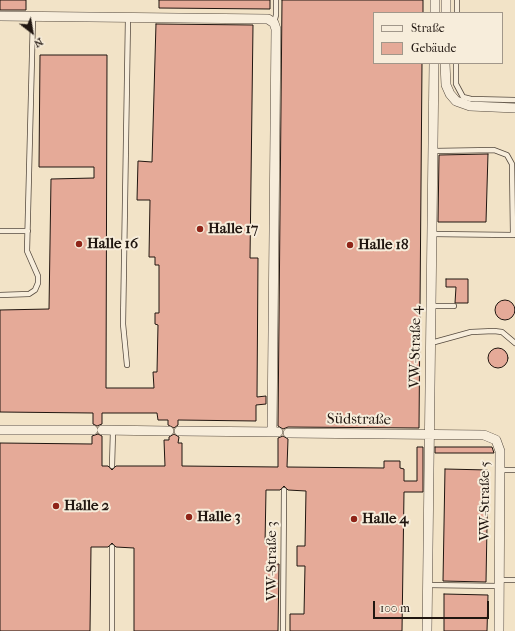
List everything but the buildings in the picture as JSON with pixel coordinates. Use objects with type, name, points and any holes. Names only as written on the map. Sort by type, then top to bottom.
[{"type":"street","points":[[435,0],[435,12]]},
{"type":"street","points":[[446,0],[446,12]]},
{"type":"street","points":[[0,16],[268,19],[274,23],[276,29],[275,432],[179,431]]},
{"type":"street","name":"VW-Straße 4","points":[[426,631],[434,64]]},
{"type":"street","points":[[445,67],[448,90],[453,98],[460,103],[477,107],[515,108]]},
{"type":"street","points":[[0,430],[92,430]]},
{"type":"street","points":[[102,430],[169,431]]},
{"type":"street","name":"Südstraße","points":[[288,433],[429,434]]},
{"type":"street","name":"VW-Straße 5","points":[[429,434],[489,436],[496,440],[499,447],[499,631]]},
{"type":"lane","points":[[274,23],[276,16],[276,0]]},
{"type":"lane","points":[[456,12],[457,0]]},
{"type":"lane","points":[[0,295],[29,294],[37,287],[38,276],[28,251],[33,17]]},
{"type":"lane","points":[[127,365],[123,324],[128,18]]},
{"type":"lane","points":[[456,64],[456,84],[463,97],[472,99],[515,100]]},
{"type":"lane","points":[[432,234],[514,235],[512,164],[507,155],[494,150],[433,151]]},
{"type":"lane","points":[[0,231],[28,231]]},
{"type":"lane","points":[[431,306],[454,306]]},
{"type":"lane","points":[[430,343],[471,332],[487,331],[502,332],[515,343]]},
{"type":"lane","points":[[112,466],[113,431]]},
{"type":"lane","points":[[500,470],[515,470]]},
{"type":"lane","name":"VW-Straße 3","points":[[283,631],[284,490]]},
{"type":"lane","points":[[112,547],[112,631]]},
{"type":"lane","points":[[427,585],[499,583],[515,580]]},
{"type":"place","name":"Halle 17","points":[[200,229]]},
{"type":"place","name":"Halle 16","points":[[79,244]]},
{"type":"place","name":"Halle 18","points":[[350,245]]},
{"type":"place","name":"Halle 2","points":[[56,506]]},
{"type":"place","name":"Halle 3","points":[[189,517]]},
{"type":"place","name":"Halle 4","points":[[354,519]]}]
